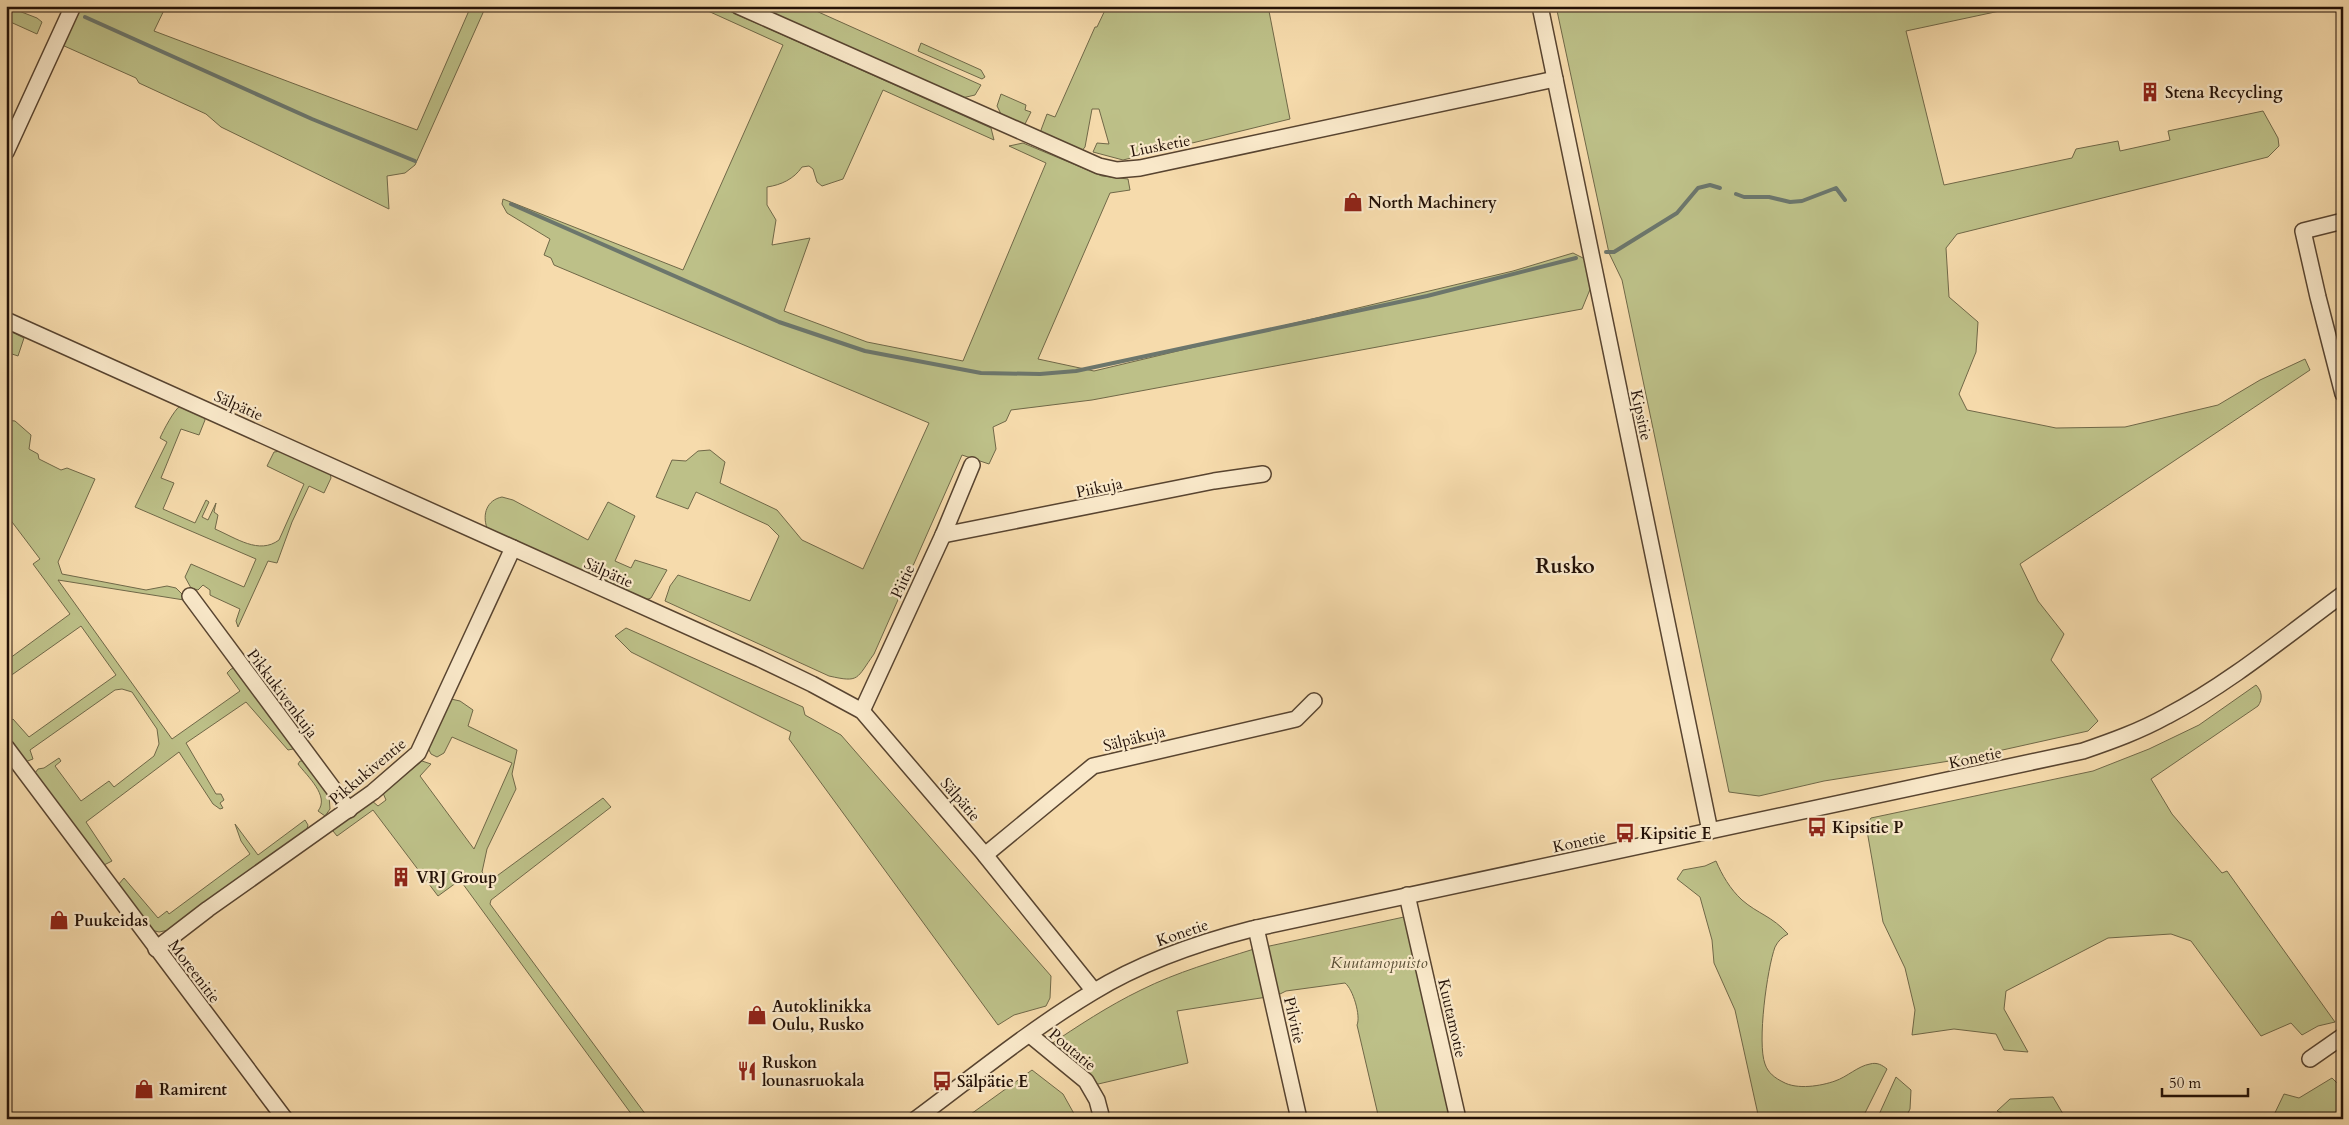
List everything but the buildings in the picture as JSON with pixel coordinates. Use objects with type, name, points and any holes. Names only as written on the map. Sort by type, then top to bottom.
[{"type":"street","points":[[6,152],[73,6]]},
{"type":"street","name":"Liusketie","points":[[738,6],[1029,136],[1099,166],[1117,170],[1140,168],[1555,79]]},
{"type":"street","name":"Kipsitie","points":[[1540,6],[1710,831]]},
{"type":"street","points":[[2343,221],[2303,230],[2343,394]]},
{"type":"street","name":"Sälpätie","points":[[6,320],[760,659],[862,711],[985,855],[1094,991]]},
{"type":"street","name":"Piitie","points":[[862,711],[943,535],[972,465]]},
{"type":"street","name":"Piikuja","points":[[943,535],[1214,481],[1263,474]]},
{"type":"street","name":"Pikkukiventie","points":[[156,949],[266,867],[349,810],[418,753],[513,548]]},
{"type":"street","name":"Konetie","points":[[916,1119],[1030,1035],[1094,991],[1160,958],[1220,937],[1256,928],[2083,751],[2122,738],[2167,716],[2213,689],[2343,594]]},
{"type":"street","name":"Pikkukivenkuja","points":[[190,596],[349,810]]},
{"type":"street","name":"Sälpäkuja","points":[[985,855],[1093,766],[1296,719],[1314,701]]},
{"type":"street","name":"Moreenitie","points":[[6,748],[285,1119]]},
{"type":"street","name":"Kuutamotie","points":[[1407,895],[1458,1119]]},
{"type":"street","name":"Pilvitie","points":[[1256,928],[1299,1119]]},
{"type":"street","name":"Poutatie","points":[[1030,1035],[1086,1081],[1094,1093],[1102,1119]]},
{"type":"street","points":[[2310,1060],[2343,1036]]},
{"type":"green space","points":[[6,6],[37,18],[42,22],[37,34],[6,20]]},
{"type":"green space","points":[[78,6],[166,6],[154,31],[417,130],[471,6],[486,6],[415,165],[405,173],[387,176],[389,209],[221,127],[206,114],[139,83],[136,78],[62,45]]},
{"type":"green space","points":[[697,6],[718,6],[991,128],[994,140],[883,90],[843,179],[822,186],[817,182],[813,169],[809,166],[802,167],[787,181],[767,187],[767,205],[776,220],[772,245],[810,238],[784,311],[867,342],[963,361],[1046,163],[1009,146],[1023,143],[1102,176],[1128,179],[1130,190],[1110,193],[1038,359],[1094,371],[1513,271],[1573,253],[1585,259],[1591,287],[1582,309],[1092,400],[1011,410],[1006,421],[993,427],[996,449],[989,464],[962,455],[874,654],[864,669],[852,679],[829,676],[665,601],[670,586],[678,575],[750,601],[779,536],[768,525],[696,492],[688,509],[656,497],[672,460],[686,461],[698,451],[710,450],[725,462],[720,483],[777,510],[802,540],[863,569],[929,423],[554,265],[551,258],[544,255],[550,239],[507,213],[502,204],[503,199],[683,270],[783,45]]},
{"type":"green space","points":[[752,6],[805,6],[981,85],[975,95],[962,98]]},
{"type":"green space","points":[[1107,6],[1268,6],[1290,119],[1123,160],[1093,152],[1097,143],[1109,144],[1099,109],[1092,109],[1085,147],[1080,153],[1041,135],[1047,114],[1055,117],[1095,27],[1097,27]]},
{"type":"green space","points":[[1556,6],[2023,6],[1906,31],[1944,185],[2072,158],[2076,149],[2118,141],[2120,151],[2170,140],[2168,131],[2263,111],[2278,138],[2279,146],[2268,157],[1957,234],[1946,248],[1949,297],[1978,322],[1976,352],[1959,394],[1967,410],[2056,428],[2125,427],[2218,405],[2260,380],[2305,359],[2310,370],[2020,564],[2038,601],[2064,634],[2051,660],[2098,721],[2088,731],[1962,759],[1824,781],[1759,796],[1729,792],[1622,280],[1609,253]]},
{"type":"green space","points":[[921,43],[981,70],[985,77],[982,79],[918,51]]},
{"type":"green space","points":[[1001,94],[1026,105],[1025,110],[1031,112],[1024,126],[1003,118],[997,106]]},
{"type":"green space","points":[[6,329],[24,338],[18,356],[6,352]]},
{"type":"green space","points":[[180,406],[204,416],[205,420],[199,435],[181,429],[161,478],[174,483],[163,509],[195,523],[206,500],[209,502],[202,517],[208,520],[216,503],[214,512],[218,515],[215,529],[247,544],[264,546],[279,540],[304,484],[267,466],[274,452],[281,451],[330,473],[331,478],[324,493],[309,486],[292,522],[277,563],[268,561],[238,627],[236,621],[240,609],[210,595],[210,590],[203,585],[198,590],[191,588],[185,577],[191,564],[244,587],[256,559],[135,507],[167,442],[160,438]]},
{"type":"green space","points":[[6,420],[15,421],[31,435],[29,449],[38,454],[39,459],[61,470],[67,468],[95,479],[58,562],[62,574],[146,590],[167,586],[176,588],[185,597],[184,600],[58,580],[172,739],[240,691],[227,673],[235,668],[294,746],[293,749],[288,750],[246,702],[186,743],[216,794],[221,794],[224,800],[220,803],[223,808],[220,809],[213,804],[179,752],[86,822],[112,861],[102,866],[35,773],[38,769],[44,768],[59,758],[61,761],[55,766],[81,801],[109,781],[114,787],[154,756],[159,744],[157,729],[132,692],[122,689],[115,690],[30,750],[33,759],[25,762],[6,735],[6,724],[13,719],[29,737],[116,675],[81,626],[6,679],[6,661],[70,614],[33,564],[40,559],[6,514]]},
{"type":"green space","points":[[502,497],[513,500],[588,540],[608,502],[635,516],[615,561],[631,568],[635,560],[667,570],[651,598],[645,600],[487,528],[485,518],[487,508],[493,501]]},
{"type":"green space","points":[[626,628],[803,707],[805,715],[841,735],[1051,976],[1050,998],[1046,1006],[1014,1015],[998,1025],[789,739],[791,732],[631,652],[615,636]]},
{"type":"green space","points":[[2256,685],[2261,695],[2261,701],[2258,706],[2151,779],[2172,814],[2222,873],[2227,871],[2335,1022],[2318,1026],[2302,1035],[2291,1023],[2261,1036],[2191,941],[2171,934],[2108,938],[2006,991],[2004,1009],[2028,1052],[2004,1050],[1996,1034],[1954,1029],[1912,1035],[1915,1010],[1905,968],[1883,922],[1866,825],[1871,818],[2093,771],[2149,749],[2199,725]]},
{"type":"green space","points":[[451,699],[460,701],[473,710],[468,726],[517,750],[512,774],[516,789],[487,849],[482,872],[490,881],[603,798],[611,807],[491,900],[490,904],[649,1119],[635,1119],[460,880],[438,896],[373,810],[337,836],[333,831],[335,826],[371,800],[378,806],[386,800],[383,793],[422,761],[431,764],[420,776],[474,849],[512,763],[452,737],[444,753],[437,757],[431,754],[428,748]]},
{"type":"green space","points":[[300,761],[305,761],[329,795],[330,809],[325,816],[318,811],[321,805],[319,793],[316,786],[298,764]]},
{"type":"green space","points":[[305,820],[308,825],[307,829],[169,930],[159,932],[151,930],[118,885],[124,878],[158,918],[167,911],[169,914],[250,854],[241,841],[235,824],[258,855]]},
{"type":"green space","points":[[1716,861],[1727,882],[1738,896],[1788,934],[1780,939],[1775,947],[1766,988],[1762,1040],[1766,1067],[1772,1075],[1780,1080],[1802,1087],[1816,1086],[1835,1081],[1866,1065],[1875,1063],[1881,1065],[1887,1069],[1862,1119],[1759,1119],[1735,1010],[1714,963],[1712,940],[1700,897],[1677,879],[1683,870],[1705,866]]},
{"type":"green space","name":"Kuutamopuisto","points":[[1404,917],[1408,918],[1454,1119],[1379,1119],[1357,1025],[1356,1003],[1345,983],[1286,991],[1276,996],[1265,947]]},
{"type":"green space","points":[[1254,949],[1267,997],[1177,1011],[1188,1063],[1094,1085],[1048,1046],[1105,1009],[1129,996],[1197,967]]},
{"type":"green space","points":[[1032,1070],[1063,1094],[1077,1119],[964,1119]]},
{"type":"green space","points":[[1896,1077],[1911,1090],[1910,1109],[1905,1119],[1877,1119]]},
{"type":"green space","points":[[2332,1078],[2343,1089],[2343,1119],[2272,1119],[2284,1094],[2299,1098]]},
{"type":"green space","points":[[2053,1097],[2066,1119],[2014,1119],[1997,1111],[2010,1099]]},
{"type":"waterway","points":[[85,17],[312,119],[415,161]]},
{"type":"waterway","points":[[1606,252],[1614,252],[1677,213],[1698,188],[1710,185],[1720,188]]},
{"type":"waterway","points":[[1736,194],[1744,197],[1769,197],[1790,202],[1802,201],[1836,188],[1845,200]]},
{"type":"waterway","points":[[511,204],[779,322],[865,351],[981,373],[1040,374],[1076,371],[1427,296],[1576,258]]},
{"type":"place","name":"Stena Recycling","points":[[2150,92]]},
{"type":"place","name":"North Machinery","points":[[1353,202]]},
{"type":"place","name":"Kipsitie P","points":[[1817,827]]},
{"type":"place","name":"Kipsitie E","points":[[1625,833]]},
{"type":"place","name":"VRJ Group","points":[[401,877]]},
{"type":"place","name":"Puukeidas","points":[[59,920]]},
{"type":"place","name":"Autoklinikka Oulu, Rusko","points":[[757,1015]]},
{"type":"place","name":"Ruskon lounasruokala","points":[[747,1071]]},
{"type":"place","name":"Sälpätie E","points":[[942,1081]]},
{"type":"place","name":"Ramirent","points":[[144,1089]]},
{"type":"district","name":"Rusko","points":[[1565,566]]}]
